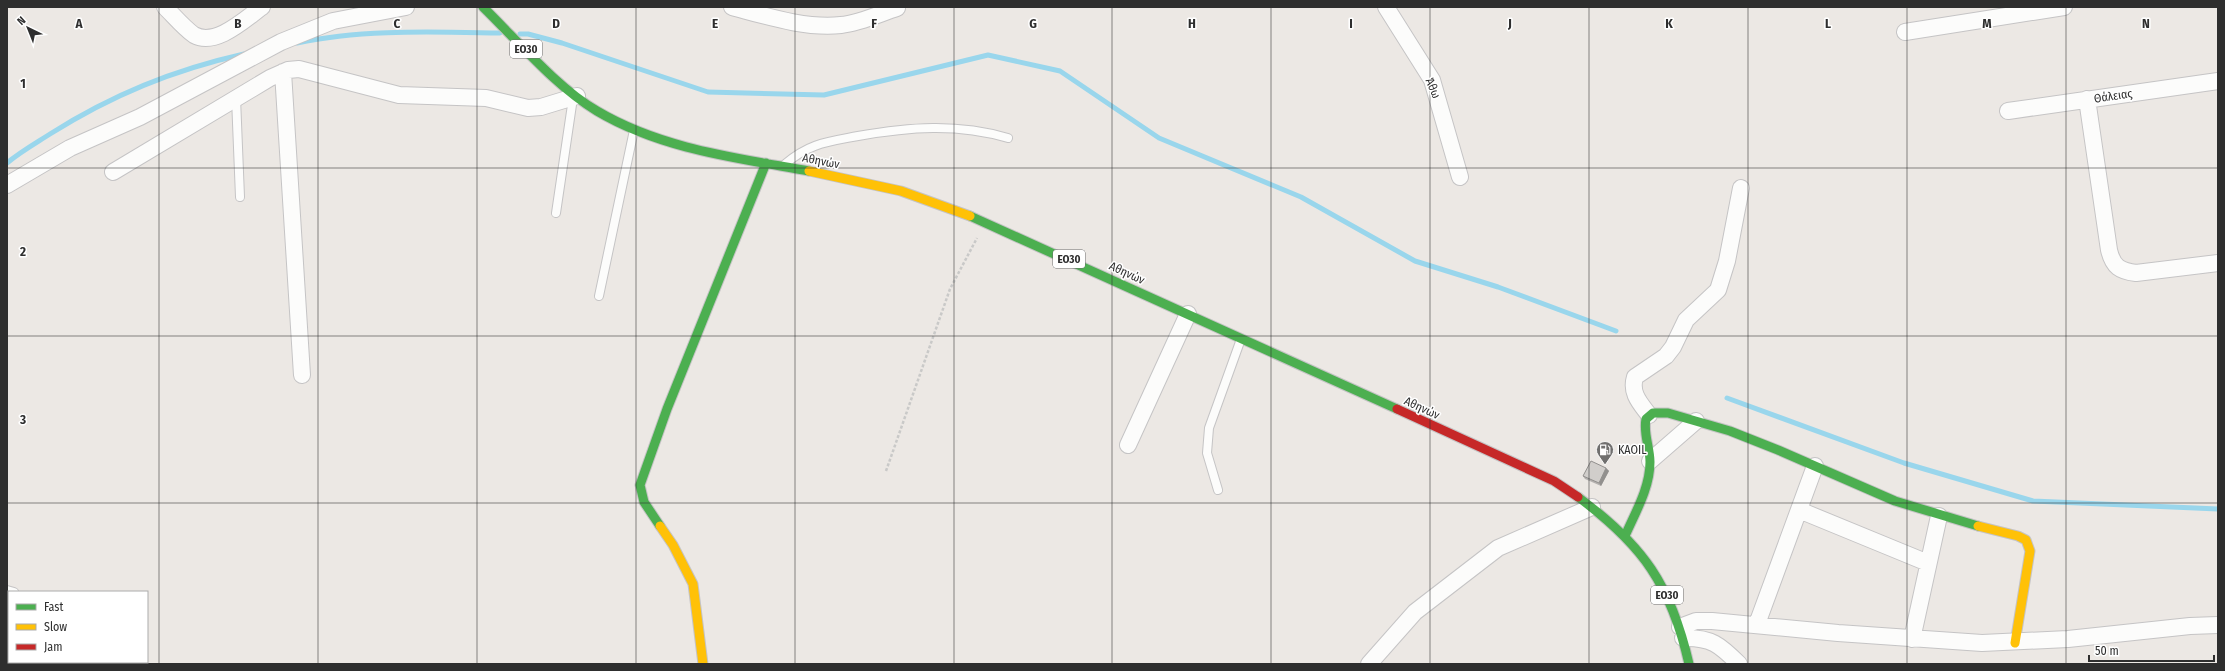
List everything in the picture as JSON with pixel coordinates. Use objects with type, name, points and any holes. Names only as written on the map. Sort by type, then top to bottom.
[{"type":"main road","name":"Αθηνών","points":[[483,7],[573,95],[601,113],[635,129],[680,147],[783,166],[901,191],[987,222],[1554,481],[1592,507],[1625,536],[1656,575],[1670,600],[1689,664]]},
{"type":"main road","points":[[703,664],[698,612],[693,584],[673,545],[644,502],[640,485],[662,422],[766,163]]},
{"type":"main road","points":[[1625,536],[1646,483],[1650,461],[1644,426],[1649,414],[1664,413],[1696,421],[1790,455],[1897,502],[1939,516],[2022,537],[2028,543],[2030,551],[2015,643]]},
{"type":"street","points":[[165,7],[193,34],[201,38],[214,37],[222,34],[262,7]]},
{"type":"street","points":[[7,185],[70,148],[140,117],[281,42],[333,21],[406,7]]},
{"type":"street","points":[[732,7],[792,21],[840,26],[855,23],[897,8]]},
{"type":"street","name":"Άθω","points":[[1386,7],[1432,80],[1460,177]]},
{"type":"street","points":[[1905,32],[2064,7]]},
{"type":"street","points":[[113,172],[236,98],[283,72],[294,69],[304,69],[399,95],[486,98],[528,108],[541,107],[573,95]]},
{"type":"street","points":[[283,72],[302,375]]},
{"type":"street","name":"Θάλειας","points":[[2008,111],[2218,81]]},
{"type":"street","points":[[2087,100],[2109,250],[2116,267],[2124,271],[2136,273],[2218,263]]},
{"type":"street","points":[[1649,414],[1635,394],[1633,388],[1635,377],[1666,356],[1673,347],[1686,320],[1718,290],[1726,261],[1741,188]]},
{"type":"street","points":[[1128,445],[1188,314]]},
{"type":"street","points":[[1650,461],[1696,421]]},
{"type":"street","points":[[1757,624],[1815,466]]},
{"type":"street","points":[[1369,664],[1415,612],[1498,548],[1592,507]]},
{"type":"street","points":[[1799,510],[1928,563]]},
{"type":"street","points":[[1912,639],[1939,516]]},
{"type":"street","points":[[1681,633],[1703,621],[1757,624],[1838,634],[1951,642],[2015,643],[2218,625]]},
{"type":"street","points":[[1681,633],[1715,643],[1740,664]]},
{"type":"lane","points":[[556,213],[573,95]]},
{"type":"lane","points":[[236,98],[240,197]]},
{"type":"lane","points":[[783,166],[800,151],[819,144],[899,129],[939,127],[966,128],[1008,138]]},
{"type":"lane","points":[[599,296],[635,129]]},
{"type":"lane","points":[[1218,490],[1207,453],[1209,428],[1242,339]]},
{"type":"path","points":[[886,471],[950,289],[987,222]]},
{"type":"building","points":[[1591,461],[1606,468],[1599,483],[1583,476]]},
{"type":"waterway","points":[[297,43],[347,35],[372,33],[500,33]]},
{"type":"waterway","points":[[520,34],[528,34],[562,43],[708,92],[824,95],[988,55],[1060,71],[1159,138],[1301,197],[1415,261],[1498,287],[1616,331]]},
{"type":"waterway","points":[[7,163],[28,148],[96,107],[144,85],[168,76],[218,60],[244,54]]},
{"type":"waterway","points":[[1727,398],[1904,463],[2033,501],[2218,509]]},
{"type":"traffic: fast","points":[[483,7],[537,62],[567,89],[597,111],[622,124],[647,135],[700,150],[809,171]]},
{"type":"traffic: fast","points":[[660,526],[644,502],[640,485],[667,409],[766,163]]},
{"type":"traffic: fast","points":[[970,216],[1397,409]]},
{"type":"traffic: fast","points":[[1625,536],[1648,481],[1650,462],[1645,425],[1646,419],[1653,413],[1668,413],[1730,431],[1778,450],[1895,501],[1978,526]]},
{"type":"traffic: fast","points":[[1578,497],[1620,532],[1637,550],[1651,569],[1663,589],[1673,611],[1682,636],[1689,664]]},
{"type":"traffic: slow","points":[[809,171],[901,191],[970,216]]},
{"type":"traffic: slow","points":[[660,526],[673,545],[693,584],[703,664]]},
{"type":"traffic: slow","points":[[1978,526],[2018,536],[2026,540],[2030,551],[2015,643]]},
{"type":"traffic: jam","points":[[1397,409],[1554,481],[1578,497]]},
{"type":"place","name":"KAOIL","points":[[1605,465]]}]
